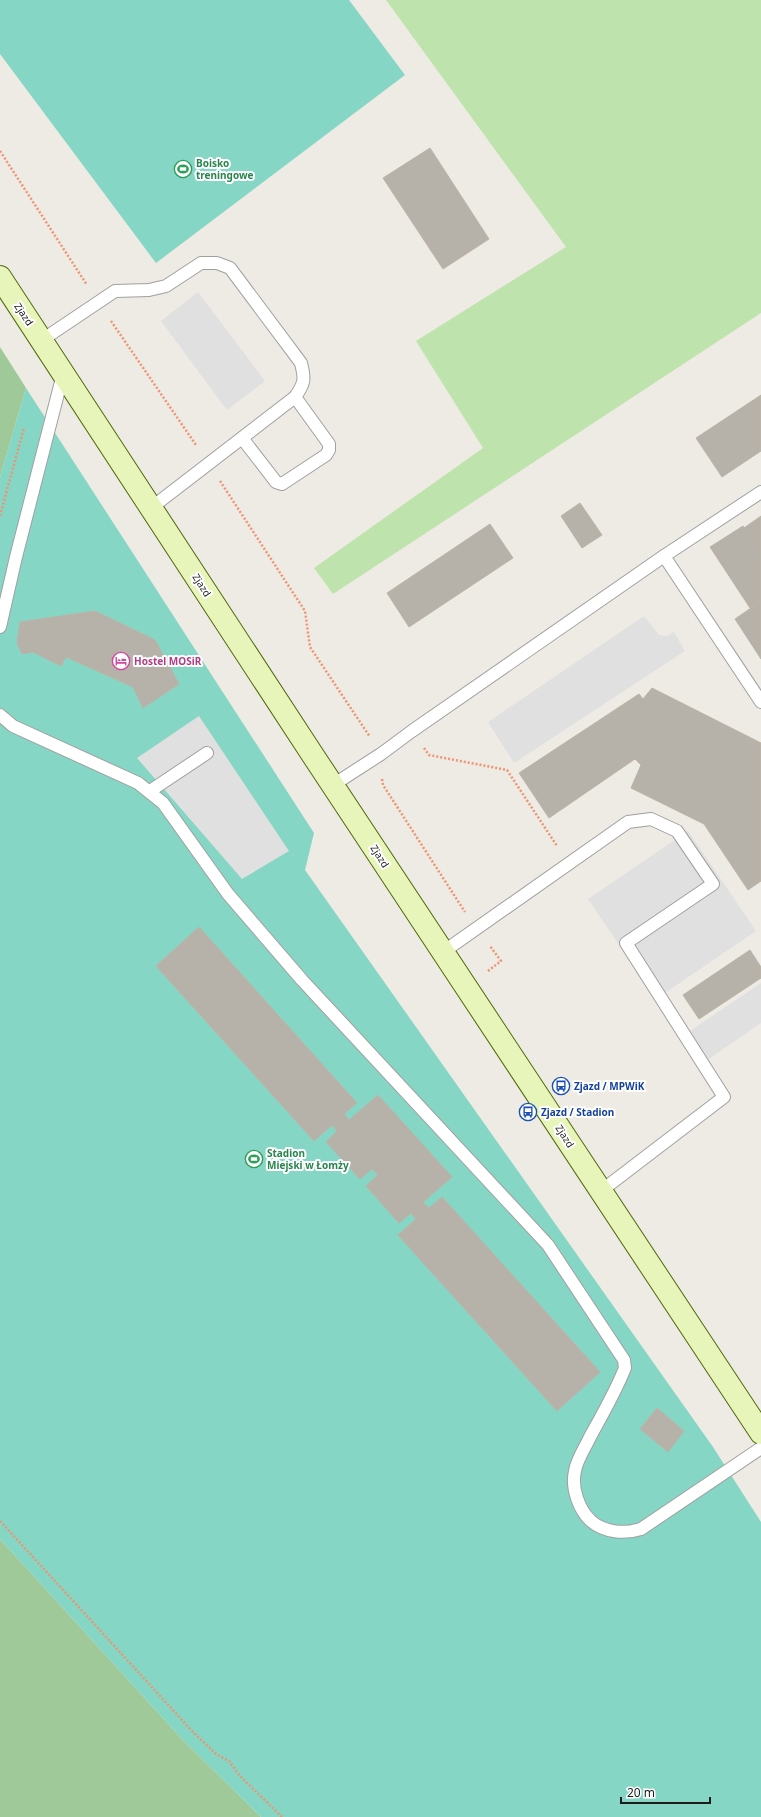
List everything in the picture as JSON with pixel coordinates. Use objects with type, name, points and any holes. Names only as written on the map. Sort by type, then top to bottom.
[{"type":"main road","name":"Zjazd","points":[[0,277],[761,1433]]},
{"type":"lane","points":[[42,340],[115,291],[149,290],[166,286],[201,263],[217,263],[230,268],[301,363],[305,377],[302,388],[295,397],[151,508]]},
{"type":"lane","points":[[0,627],[16,557],[64,373]]},
{"type":"lane","points":[[242,438],[276,482],[282,484],[326,455],[330,444],[295,397]]},
{"type":"lane","points":[[333,784],[381,754],[664,556],[761,492]]},
{"type":"lane","points":[[664,556],[761,702]]},
{"type":"lane","points":[[0,715],[13,726],[128,778],[150,791],[163,803],[228,894],[302,980],[548,1245],[624,1360],[625,1368],[622,1375],[574,1471],[576,1497],[589,1519],[594,1524],[615,1531],[628,1533],[641,1529],[761,1448]]},
{"type":"lane","points":[[150,791],[208,753]]},
{"type":"lane","points":[[443,952],[628,822],[651,819],[677,831],[713,884],[626,943],[724,1097],[601,1191]]},
{"type":"path","points":[[0,151],[98,303],[208,464],[305,611],[310,647],[389,767],[382,775],[383,785],[476,929],[501,961],[466,986]]},
{"type":"path","points":[[0,516],[25,425]]},
{"type":"path","points":[[412,731],[429,755],[507,770],[569,864]]},
{"type":"path","points":[[0,1521],[197,1736],[216,1754],[229,1761],[239,1775],[282,1817]]},
{"type":"green space","points":[[386,0],[761,0],[761,313],[333,594],[314,568],[483,448],[416,341],[566,247]]},
{"type":"green space","points":[[0,347],[26,388],[0,477]]},
{"type":"green space","points":[[0,1539],[182,1739],[261,1817],[0,1817]]},
{"type":"shaded area","name":"Boisko treningowe","points":[[0,0],[349,0],[405,75],[156,263],[0,54]]},
{"type":"shaded area","points":[[198,292],[265,381],[227,410],[161,321]]},
{"type":"shaded area","name":"Stadion Miejski w Łomży","points":[[26,388],[314,833],[305,870],[713,1447],[761,1522],[761,1817],[261,1817],[182,1739],[0,1539],[0,477]]},
{"type":"shaded area","points":[[644,616],[659,635],[667,636],[674,632],[685,651],[514,763],[488,722]]},
{"type":"shaded area","points":[[199,716],[289,851],[242,879],[137,758]]},
{"type":"shaded area","points":[[688,831],[756,931],[656,999],[588,899]]},
{"type":"shaded area","points":[[761,983],[761,1023],[700,1065],[681,1037]]},
{"type":"building","points":[[430,148],[489,239],[443,269],[383,178]]},
{"type":"building","points":[[761,395],[761,451],[722,477],[696,438]]},
{"type":"building","points":[[580,503],[602,535],[582,548],[561,516]]},
{"type":"building","points":[[761,516],[761,553],[744,528]]},
{"type":"building","points":[[490,524],[513,558],[409,627],[387,593]]},
{"type":"building","points":[[743,526],[761,553],[761,601],[750,608],[710,547]]},
{"type":"building","points":[[761,601],[761,659],[735,619]]},
{"type":"building","name":"Hostel MOSiR","points":[[95,611],[155,640],[179,684],[143,708],[133,687],[66,657],[61,666],[33,652],[22,654],[17,643],[20,622]]},
{"type":"building","points":[[652,688],[761,743],[761,881],[748,890],[704,824],[631,788],[641,765],[635,759],[549,818],[519,773],[639,694],[643,699]]},
{"type":"building","points":[[199,927],[357,1103],[344,1114],[349,1120],[378,1095],[452,1177],[423,1202],[429,1208],[442,1197],[600,1372],[557,1411],[398,1235],[416,1219],[411,1213],[399,1223],[366,1186],[378,1175],[372,1169],[360,1179],[326,1142],[337,1131],[332,1125],[314,1141],[156,966]]},
{"type":"building","points":[[750,950],[761,967],[761,978],[699,1019],[683,995]]},
{"type":"building","points":[[657,1408],[684,1431],[668,1452],[640,1429]]},
{"type":"place","name":"Boisko treningowe","points":[[183,169]]},
{"type":"place","name":"Hostel MOSiR","points":[[121,661]]},
{"type":"place","name":"Zjazd / MPWiK","points":[[561,1086]]},
{"type":"place","name":"Zjazd / Stadion","points":[[528,1112]]},
{"type":"place","name":"Stadion Miejski w Łomży","points":[[254,1159]]}]
